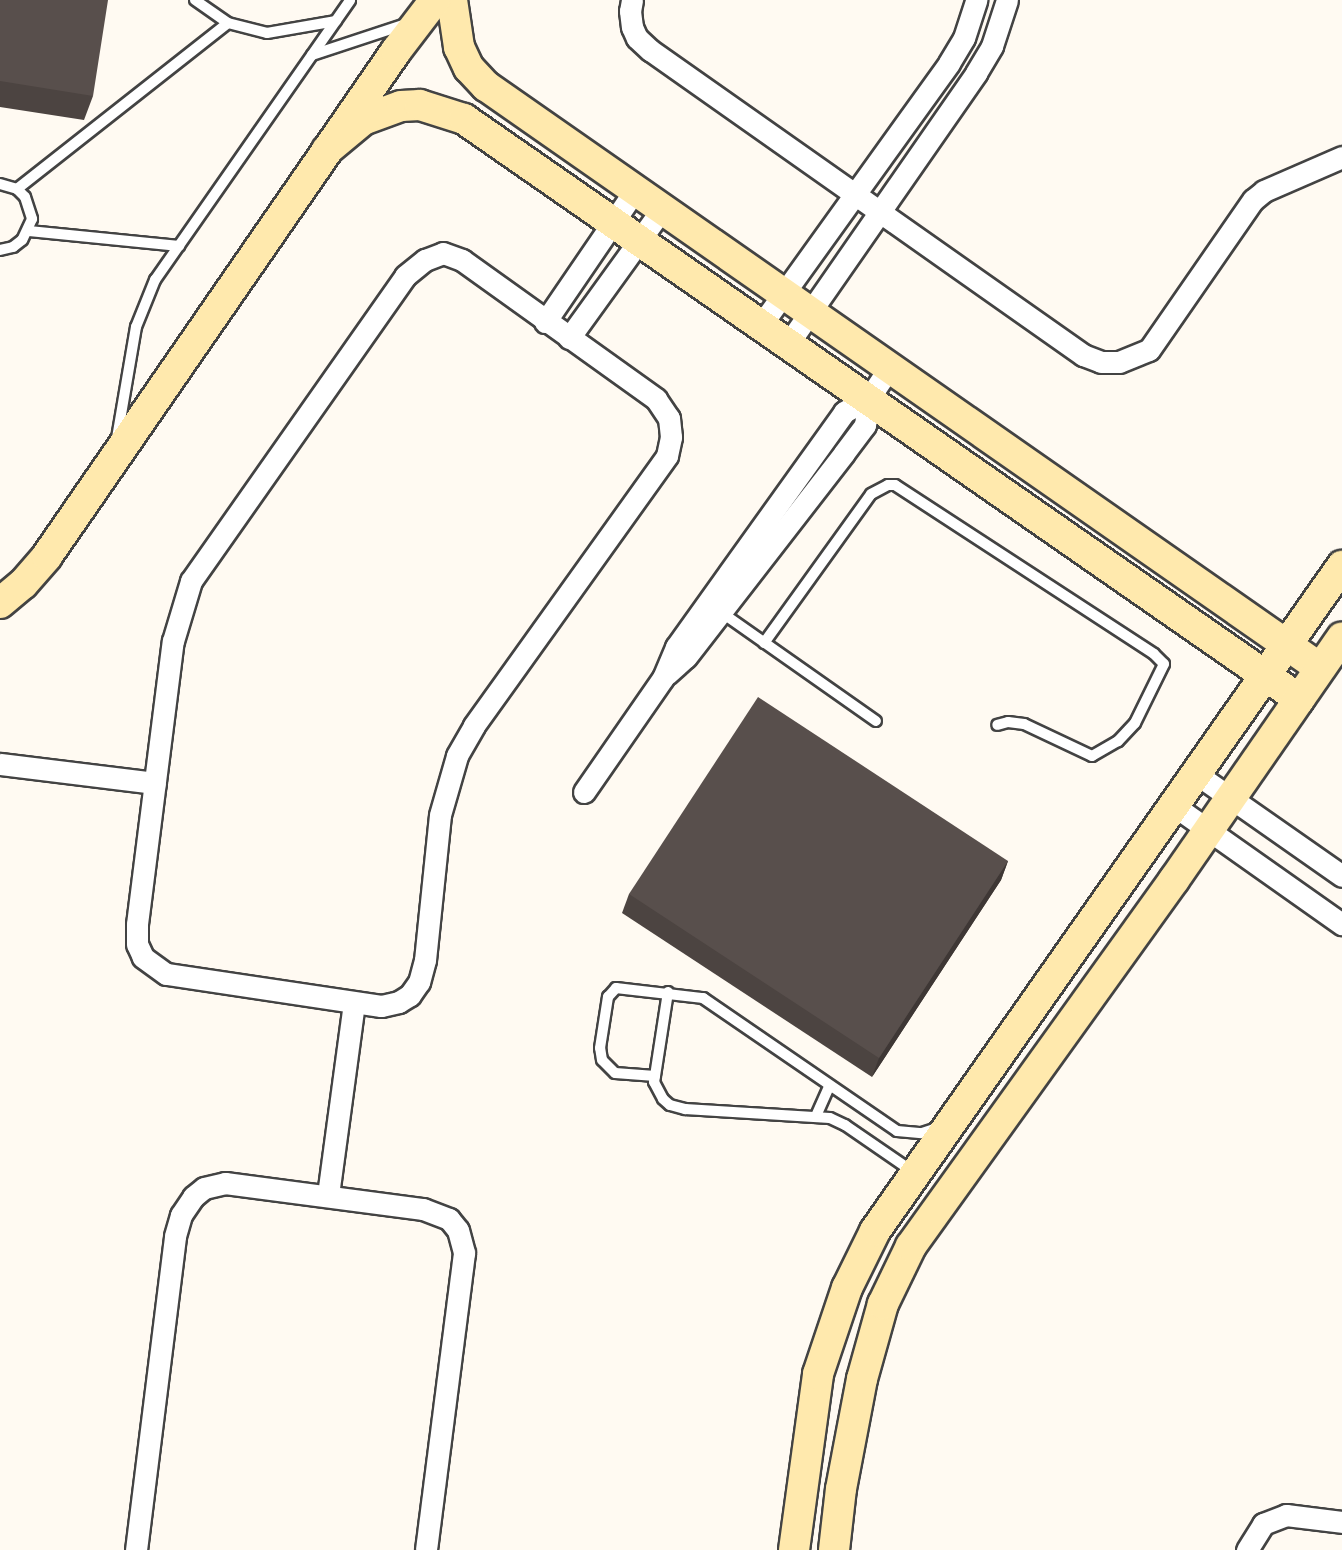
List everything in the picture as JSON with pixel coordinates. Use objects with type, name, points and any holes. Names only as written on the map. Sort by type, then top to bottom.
[{"type":"street","points":[[452,0],[457,37],[469,68],[486,86],[1320,668]]},
{"type":"street","points":[[632,0],[629,11],[632,27],[637,38],[650,50],[1083,355],[1101,362],[1119,362],[1135,358],[1149,350],[1253,200],[1280,182],[1342,157]]},
{"type":"street","points":[[761,325],[949,63],[964,38],[976,0]]},
{"type":"street","points":[[788,344],[981,64],[1004,18],[1007,0]]},
{"type":"street","points":[[0,603],[23,584],[47,556],[396,51],[429,9]]},
{"type":"street","points":[[327,150],[363,120],[383,110],[420,104],[464,119],[1299,699]]},
{"type":"street","points":[[545,322],[635,190]]},
{"type":"street","points":[[569,338],[662,209]]},
{"type":"street","points":[[443,253],[462,260],[569,338],[656,399],[669,418],[671,438],[667,456],[474,726],[457,756],[440,815],[425,960],[419,982],[410,995],[399,1002],[382,1006],[183,978],[155,968],[143,957],[137,944],[137,924],[173,641],[191,581],[405,276],[425,260],[443,253]]},
{"type":"street","points":[[584,792],[663,678],[676,647],[714,607],[844,412],[869,398],[890,368]]},
{"type":"street","points":[[793,1550],[818,1374],[847,1288],[875,1231],[1342,566]]},
{"type":"street","points":[[834,1550],[841,1489],[862,1379],[883,1304],[911,1246],[1209,830],[1342,637]]},
{"type":"street","points":[[0,764],[155,783]]},
{"type":"street","points":[[1195,773],[1342,876]]},
{"type":"street","points":[[1173,805],[1342,924]]},
{"type":"street","points":[[328,1195],[354,1003]]},
{"type":"street","points":[[136,1550],[175,1236],[181,1215],[198,1192],[225,1183],[328,1195],[439,1213],[449,1219],[458,1230],[464,1253],[426,1550]]},
{"type":"street","points":[[1247,1550],[1263,1524],[1286,1515],[1342,1522]]},
{"type":"lane","points":[[195,0],[228,23],[267,33],[336,21]]},
{"type":"lane","points":[[113,460],[136,327],[155,280],[350,0]]},
{"type":"lane","points":[[312,55],[429,9]]},
{"type":"lane","points":[[17,189],[228,23]]},
{"type":"lane","points":[[0,184],[17,189],[31,208],[29,231],[13,247],[0,250]]},
{"type":"lane","points":[[29,231],[179,246]]},
{"type":"lane","points":[[764,643],[871,494],[894,485],[1142,646],[1164,664],[1135,723],[1118,741],[1092,756],[1024,724],[1008,722],[997,725]]},
{"type":"lane","points":[[714,607],[876,721]]},
{"type":"lane","points":[[655,1076],[615,1073],[602,1060],[600,1048],[608,998],[616,988],[703,998],[829,1087],[897,1131],[922,1133],[950,1124]]},
{"type":"lane","points":[[668,992],[655,1076],[656,1090],[663,1099],[685,1109],[816,1116],[845,1125],[915,1173]]},
{"type":"lane","points":[[816,1116],[829,1087]]},
{"type":"building","points":[[0,0],[108,0],[93,96],[0,81]]},
{"type":"building","points":[[758,697],[1008,861],[879,1058],[629,894]]}]
